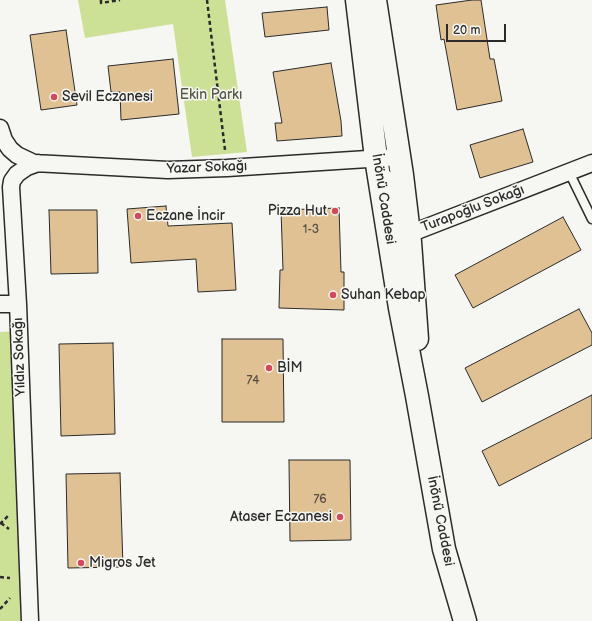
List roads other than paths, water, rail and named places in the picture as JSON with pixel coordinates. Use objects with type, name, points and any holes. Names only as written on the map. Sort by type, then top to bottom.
[{"type":"main road","name":"İnönü Caddesi","points":[[357,0],[376,158],[400,308],[444,549],[465,621]]},
{"type":"main road","name":"İnönü Caddesi","points":[[375,0],[409,234],[415,291],[417,396]]},
{"type":"main road","points":[[444,549],[450,621]]},
{"type":"street","points":[[0,128],[4,140],[10,149],[17,155],[38,163]]},
{"type":"street","name":"Yazar Sokağı","points":[[38,163],[168,170],[227,168],[399,157]]},
{"type":"street","name":"Turapoğlu Sokağı","points":[[376,158],[409,234],[592,163]]},
{"type":"street","name":"Yıldız Sokağı","points":[[30,621],[12,184],[13,178],[17,174],[27,167],[38,163]]},
{"type":"street","points":[[0,304],[18,304]]},
{"type":"lane","points":[[569,172],[592,219]]},
{"type":"place","name":"Sevil Eczanesi","points":[[54,97]]},
{"type":"place","name":"Pizza Hut","points":[[335,211]]},
{"type":"place","name":"Eczane İncir","points":[[138,216]]},
{"type":"place","name":"Suhan Kebap","points":[[333,295]]},
{"type":"place","name":"BİM","points":[[269,368]]},
{"type":"place","name":"Ataser Eczanesi","points":[[340,517]]},
{"type":"place","name":"Migros Jet","points":[[81,563]]},
{"type":"park label","name":"Ekin Parkı","points":[[211,95]]}]
